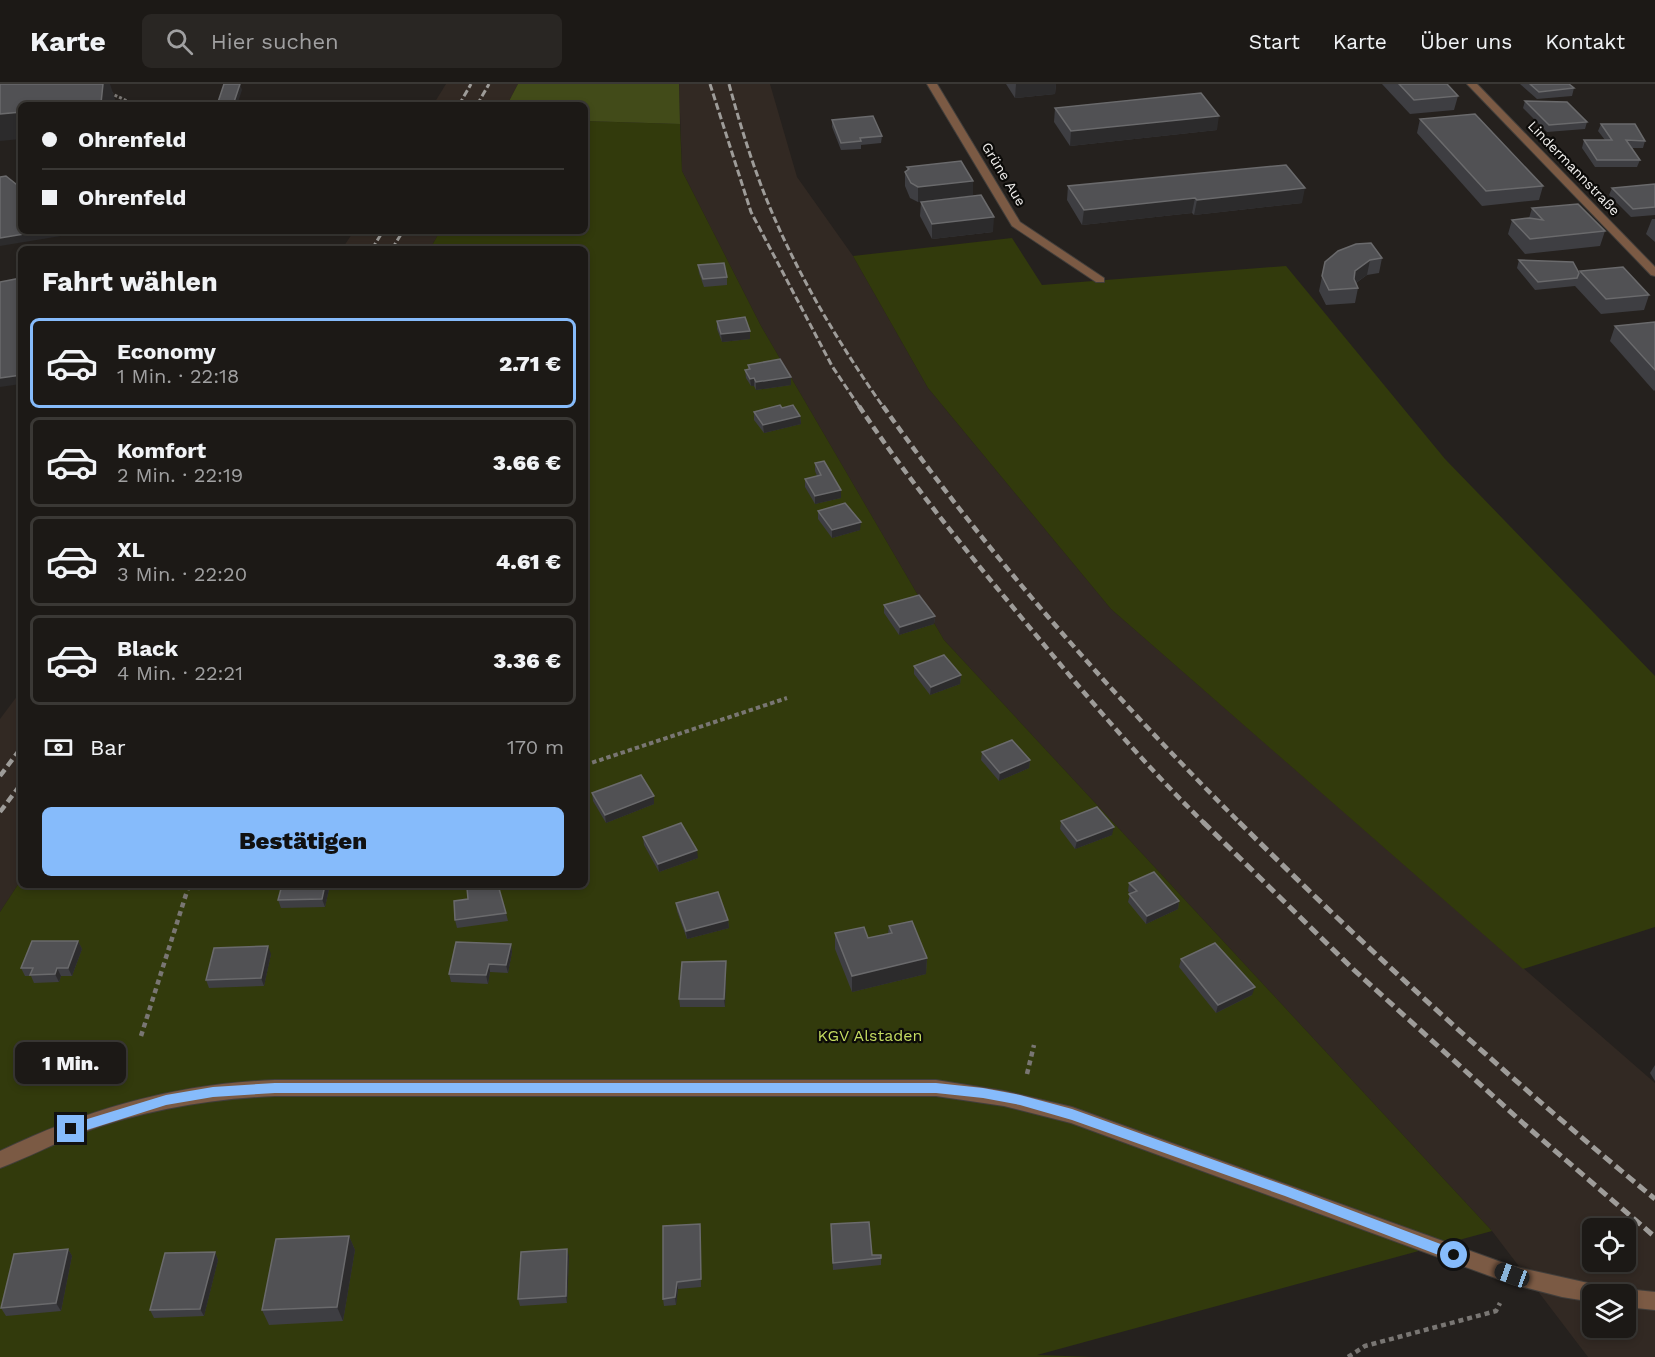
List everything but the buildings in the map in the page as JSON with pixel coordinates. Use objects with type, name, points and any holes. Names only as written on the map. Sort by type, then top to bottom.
[{"type":"street","name":"Grüne Aue","points":[[932,84],[1016,224],[1100,280]]},
{"type":"street","name":"Lindermannstraße","points":[[1472,84],[1655,273]]},
{"type":"street","points":[[0,1160],[61,1133],[116,1114],[166,1100],[213,1092],[275,1088],[936,1088],[1020,1100],[1072,1114],[1512,1275],[1582,1291]]},
{"type":"street","points":[[1636,1299],[1655,1301]]},
{"type":"path","points":[[105,91],[129,102]]},
{"type":"path","points":[[588,764],[787,698]]},
{"type":"path","points":[[141,1036],[188,888]]},
{"type":"path","points":[[1350,1355],[1365,1346],[1496,1311],[1512,1275]]},
{"type":"shaded area","points":[[446,84],[518,84],[509,102],[435,102]]},
{"type":"shaded area","points":[[679,84],[770,84],[797,177],[853,256],[928,388],[1111,609],[1655,1083],[1655,1357],[1588,1357],[1492,1231],[944,640],[761,326],[682,171]]},
{"type":"shaded area","points":[[352,234],[438,234],[432,246],[344,246]]},
{"type":"shaded area","points":[[18,695],[18,885],[0,912],[0,719]]},
{"type":"green space","points":[[518,84],[679,84],[680,124],[588,121],[588,102],[509,102]]},
{"type":"green space","name":"KGV Alstaden","points":[[588,121],[680,124],[682,171],[761,326],[944,640],[1492,1231],[1037,1355],[1094,1357],[0,1357],[0,912],[18,885],[18,888],[588,888],[588,246],[432,246],[438,234],[588,234]]},
{"type":"green space","points":[[1012,238],[1042,285],[1286,266],[1445,459],[1655,676],[1655,927],[1523,969],[1111,609],[928,388],[853,256]]},
{"type":"railway","points":[[461,102],[471,84]]},
{"type":"railway","points":[[479,102],[489,84]]},
{"type":"railway","points":[[710,84],[751,212],[832,366],[860,408]]},
{"type":"railway","points":[[729,84],[759,179],[789,249],[833,331],[884,408]]},
{"type":"railway","points":[[374,246],[381,234]]},
{"type":"railway","points":[[394,246],[401,234]]},
{"type":"railway","points":[[859,406],[919,489],[1004,596],[1112,725],[1204,823]]},
{"type":"railway","points":[[883,406],[965,516],[1052,622],[1144,724],[1240,822]]},
{"type":"railway","points":[[0,776],[18,752]]},
{"type":"railway","points":[[0,812],[18,788]]},
{"type":"railway","points":[[1240,822],[1339,920],[1442,1015],[1655,1199]]},
{"type":"railway","points":[[1204,823],[1354,970],[1524,1124],[1655,1237]]},
{"type":"route","points":[[71,1129],[166,1100],[213,1092],[275,1088],[936,1088],[1020,1100],[1072,1114],[1287,1191],[1454,1255]]}]
